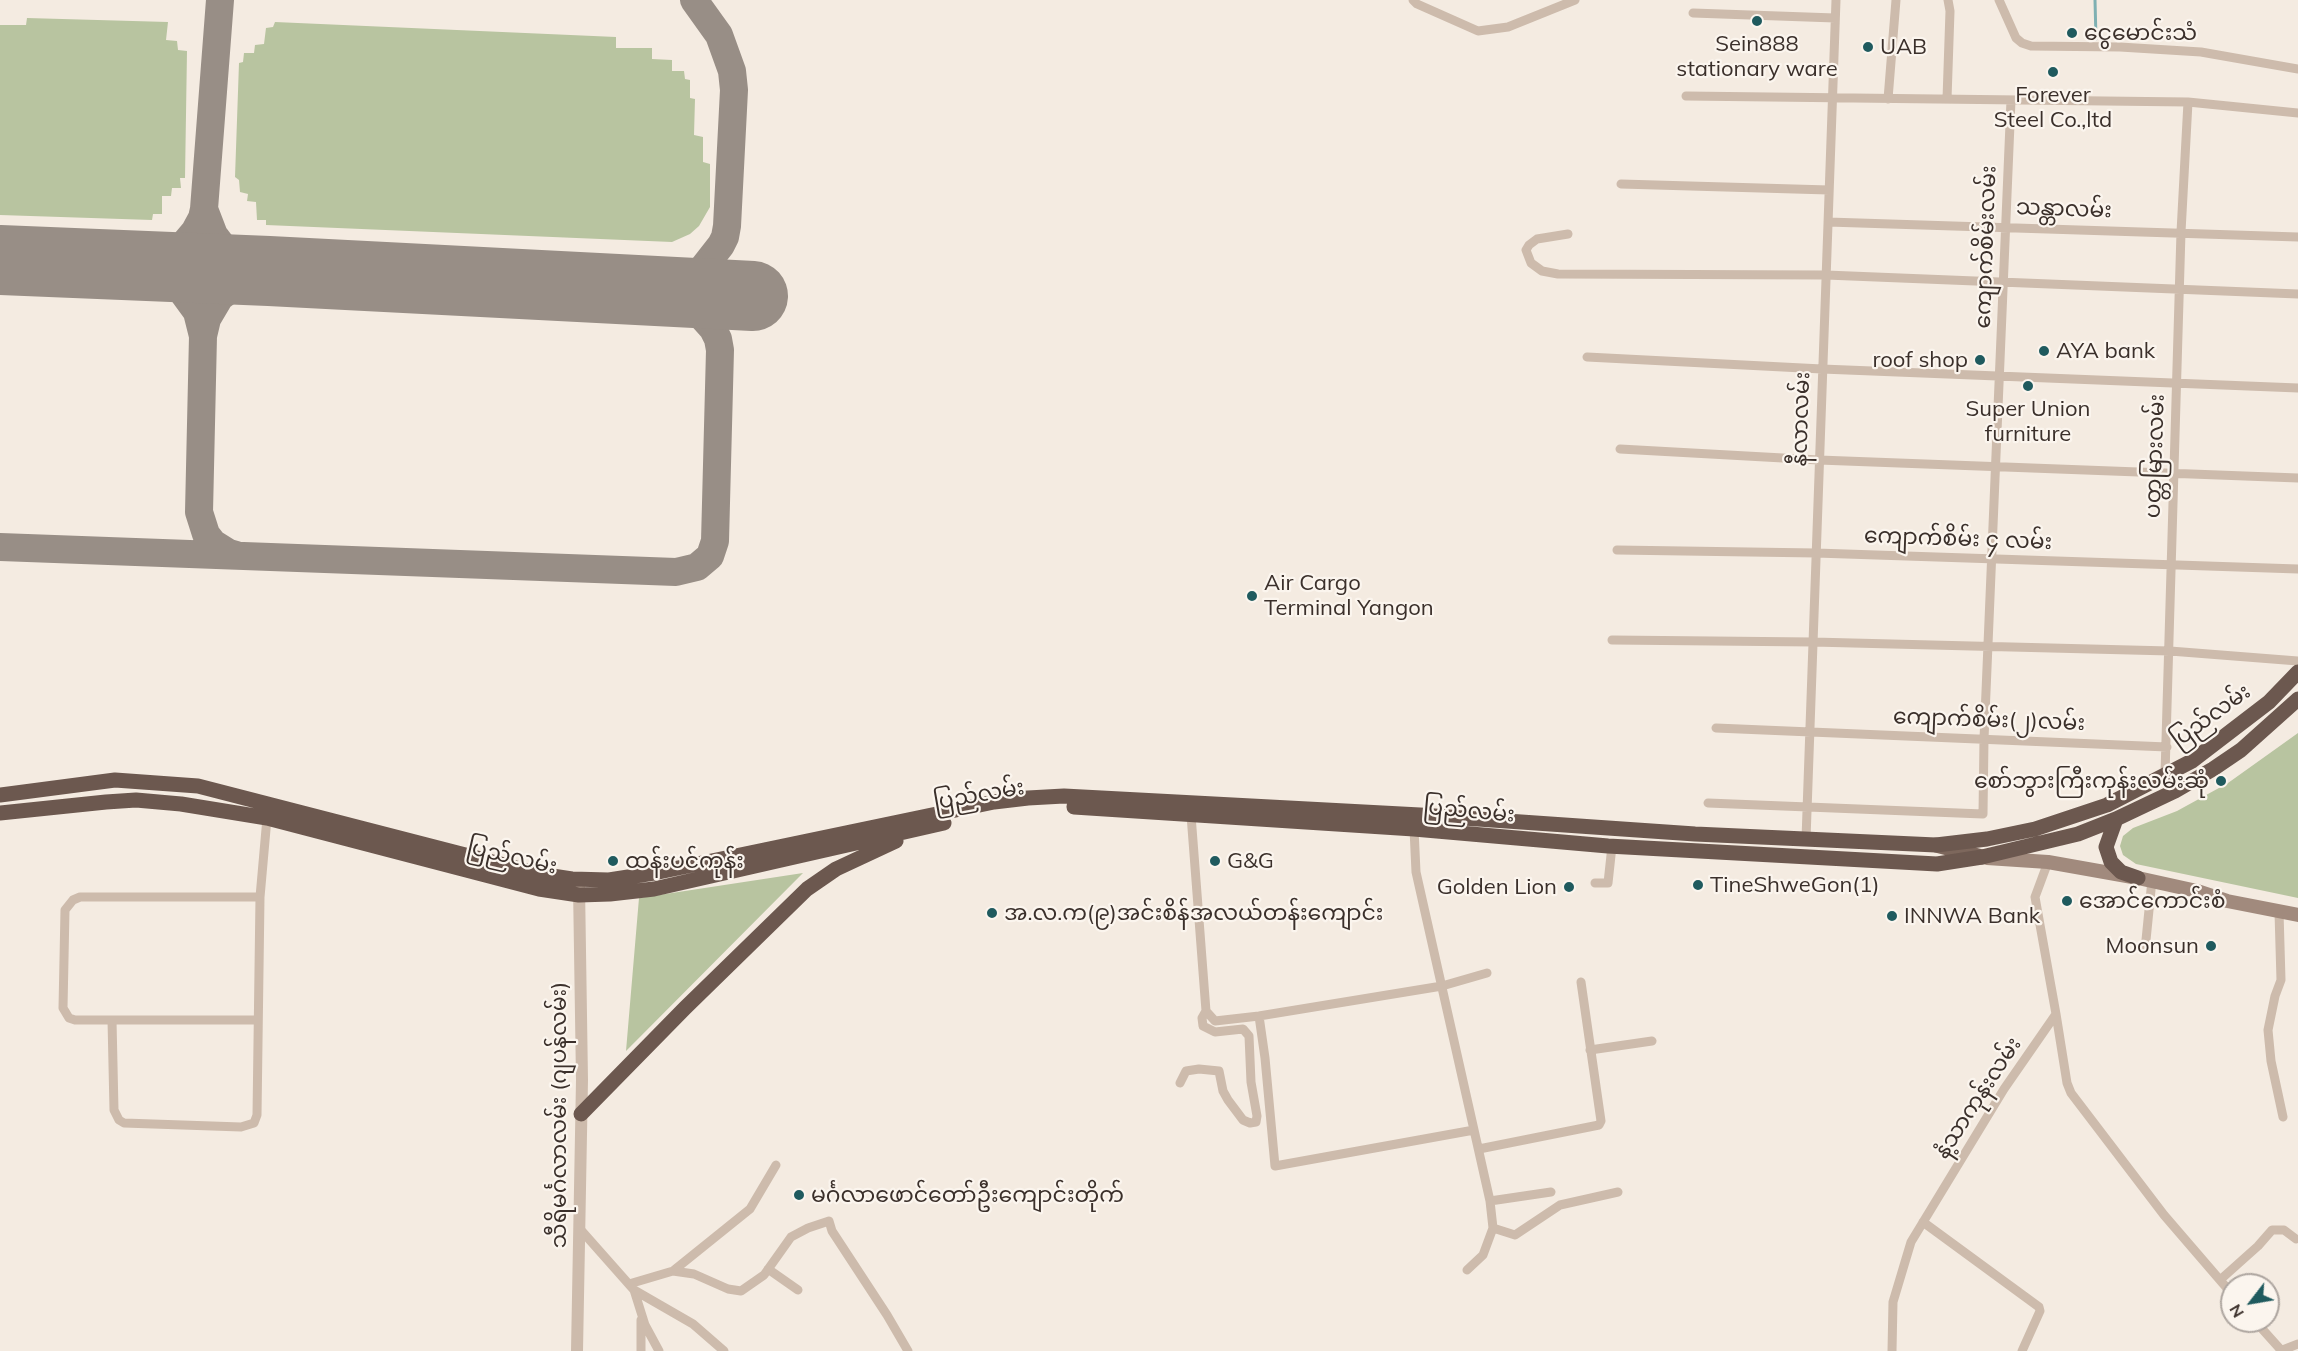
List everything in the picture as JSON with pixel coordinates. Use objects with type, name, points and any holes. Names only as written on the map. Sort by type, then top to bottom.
[{"type":"highway","name":"ပြည်လမ်း","points":[[0,813],[136,800],[181,804],[267,818],[539,889],[579,895],[654,889],[929,826],[994,812],[1034,807],[1414,829],[1612,846],[1937,864],[1982,857],[2037,836],[2107,805],[2192,761],[2269,702],[2298,672]]},
{"type":"highway","name":"ပြည်လမ်း","points":[[0,795],[115,780],[198,786],[539,874],[609,880],[654,873],[994,802],[1064,796],[1420,814],[1695,834],[1936,845],[1987,839],[2078,834],[2116,819],[2175,791],[2213,769],[2241,750],[2298,699]]},
{"type":"highway","points":[[2107,805],[2116,819],[2106,847],[2111,862],[2121,872],[2145,879]]},
{"type":"highway","points":[[581,1114],[807,889],[836,870],[929,826]]},
{"type":"main road","points":[[2037,836],[2045,862]]},
{"type":"main road","name":"ပြည်လမ်း","points":[[1936,845],[1982,857]]},
{"type":"main road","points":[[1982,857],[2045,862],[2145,879],[2227,901],[2298,915]]},
{"type":"street","points":[[1413,0],[1417,4],[1478,31],[1508,27],[1575,0]]},
{"type":"street","name":"နီလာလမ်း","points":[[1806,839],[1836,0]]},
{"type":"street","points":[[1888,99],[1896,0]]},
{"type":"street","points":[[1947,99],[1950,11],[1948,0]]},
{"type":"street","points":[[2000,0],[2016,38],[2031,46],[2200,52],[2298,69]]},
{"type":"street","points":[[1693,13],[1835,18]]},
{"type":"street","points":[[1686,96],[2188,102],[2298,112]]},
{"type":"street","name":"ကျောက်စိမ်းလမ်း","points":[[1807,807],[1983,813],[1984,739],[2011,100]]},
{"type":"street","name":"ပတ္တမြားလမ်း","points":[[2165,774],[2179,289],[2188,102]]},
{"type":"street","points":[[1621,184],[1829,190]]},
{"type":"street","name":"သန္တာလမ်း","points":[[1828,222],[2298,237]]},
{"type":"street","points":[[1568,234],[1537,239],[1529,245],[1526,250],[1531,262],[1542,271],[1558,274],[1826,275],[2298,294]]},
{"type":"street","points":[[1587,357],[2298,388]]},
{"type":"street","points":[[1620,449],[1819,460],[2298,478]]},
{"type":"street","name":"ကျောက်စိမ်း ၄ လမ်း","points":[[1617,550],[1816,553],[2172,567],[2298,569]]},
{"type":"street","points":[[1612,640],[1812,642],[2170,651],[2298,661]]},
{"type":"street","name":"ကျောက်စိမ်း(၂)လမ်း","points":[[1716,728],[2167,747]]},
{"type":"street","points":[[1708,803],[1807,807]]},
{"type":"street","points":[[1180,1083],[1186,1071],[1199,1068],[1219,1071],[1223,1091],[1228,1100],[1243,1120],[1250,1123],[1256,1122],[1249,1036],[1243,1029],[1215,1032],[1203,1026],[1202,1018],[1206,1011],[1191,815]]},
{"type":"street","points":[[112,1020],[114,1110],[119,1120],[124,1123],[241,1127],[254,1123],[257,1115],[261,897],[267,818]]},
{"type":"street","points":[[1414,829],[1416,872],[1490,1201],[1493,1228],[1483,1255],[1467,1270]]},
{"type":"street","points":[[1595,883],[1608,883],[1612,846]]},
{"type":"street","points":[[2045,862],[2035,897],[2067,1083],[2071,1093],[2163,1215],[2220,1280]]},
{"type":"street","name":"သီရိမင်္ဂလာလမ်း (ဂျပန်လမ်း)","points":[[577,1351],[581,1114],[579,879]]},
{"type":"street","points":[[2145,879],[2145,950]]},
{"type":"street","points":[[258,1020],[75,1020],[66,1015],[63,1008],[65,910],[73,900],[80,897],[261,897]]},
{"type":"street","points":[[2279,912],[2281,980],[2268,1030],[2271,1061],[2283,1117]]},
{"type":"street","points":[[1206,1011],[1215,1021],[1259,1016],[1442,986],[1487,974]]},
{"type":"street","points":[[1479,1149],[1599,1125],[1601,1121],[1581,982]]},
{"type":"street","name":"နံ့သာကုန်းလမ်း","points":[[1892,1351],[1893,1302],[1911,1242],[2004,1089],[2056,1014]]},
{"type":"street","points":[[1259,1016],[1275,1166],[1474,1130]]},
{"type":"street","points":[[1590,1050],[1652,1041]]},
{"type":"street","points":[[632,1287],[673,1270],[750,1209],[776,1165]]},
{"type":"street","points":[[1490,1201],[1551,1192]]},
{"type":"street","points":[[1493,1228],[1515,1235],[1560,1205],[1618,1192]]},
{"type":"street","points":[[673,1270],[694,1275],[728,1289],[741,1291],[764,1275],[791,1237],[829,1221],[832,1231],[908,1351]]},
{"type":"street","points":[[1923,1222],[2039,1307],[2040,1311],[2022,1351]]},
{"type":"street","points":[[580,1230],[632,1287],[693,1324],[724,1351]]},
{"type":"street","points":[[2228,1273],[2272,1230],[2284,1230],[2296,1239]]},
{"type":"street","points":[[768,1269],[798,1290]]},
{"type":"street","points":[[632,1287],[658,1351]]},
{"type":"street","points":[[641,1313],[641,1351]]},
{"type":"street","points":[[2266,1333],[2280,1351],[2298,1344]]},
{"type":"green space","points":[[27,18],[168,22],[166,40],[177,41],[178,50],[187,51],[185,178],[180,178],[181,188],[172,188],[171,196],[162,196],[162,214],[153,214],[152,220],[0,215],[0,25],[26,25]]},
{"type":"green space","points":[[275,22],[616,37],[616,48],[652,48],[652,59],[672,60],[672,71],[684,71],[685,79],[690,80],[690,98],[695,99],[694,135],[703,137],[703,162],[710,164],[710,207],[699,226],[690,234],[672,242],[266,225],[266,220],[257,220],[256,202],[247,201],[248,194],[240,192],[239,180],[235,177],[239,63],[243,62],[244,53],[254,53],[255,45],[264,44],[266,28],[273,27]]},
{"type":"green space","points":[[2298,733],[2298,898],[2136,864],[2123,855],[2120,846],[2123,836],[2133,828],[2177,811],[2228,783]]},
{"type":"green space","points":[[803,873],[626,1051],[639,898]]},
{"type":"waterway","points":[[2095,0],[2096,39]]},
{"type":"taxiway","points":[[220,0],[204,209],[214,235],[227,252],[244,263],[266,271]]},
{"type":"taxiway","points":[[664,292],[692,279],[703,268],[721,245],[727,226],[734,90],[732,71],[719,35],[694,0]]},
{"type":"taxiway","points":[[139,266],[156,262],[179,250],[195,231],[204,209]]},
{"type":"taxiway","points":[[139,266],[161,274],[178,286],[197,312],[203,336]]},
{"type":"taxiway","points":[[236,555],[213,543],[206,534],[199,512],[203,336],[207,319],[220,297],[248,276],[269,271]]},
{"type":"taxiway","points":[[0,547],[676,572],[697,567],[710,556],[715,541],[720,350],[713,329],[695,309],[664,292]]},
{"type":"runway","points":[[0,260],[269,271],[753,296]]},
{"type":"place","name":"Sein888 stationary ware","points":[[1757,21]]},
{"type":"place","name":"ငွေမောင်းသံ","points":[[2072,33]]},
{"type":"place","name":"UAB","points":[[1868,47]]},
{"type":"place","name":"Forever Steel Co.,ltd","points":[[2053,72]]},
{"type":"place","name":"AYA bank","points":[[2044,351]]},
{"type":"place","name":"roof shop","points":[[1980,360]]},
{"type":"place","name":"Super Union furniture","points":[[2028,386]]},
{"type":"place","name":"Air Cargo Terminal Yangon","points":[[1252,596]]},
{"type":"place","name":"စော်ဘွားကြီးကုန်းလမ်းဆုံ","points":[[2221,781]]},
{"type":"place","name":"ထန်းပင်ကုန်း","points":[[613,861]]},
{"type":"place","name":"G&G","points":[[1215,861]]},
{"type":"place","name":"TineShweGon(1)","points":[[1698,885]]},
{"type":"place","name":"Golden Lion","points":[[1569,887]]},
{"type":"place","name":"အောင်ကောင်းစံ","points":[[2067,901]]},
{"type":"place","name":"အ.လ.က(၉)အင်းစိန်အလယ်တန်းကျောင်း","points":[[992,913]]},
{"type":"place","name":"INNWA Bank","points":[[1892,916]]},
{"type":"place","name":"Moonsun","points":[[2211,946]]},
{"type":"place","name":"မင်္ဂလာဖောင်တော်ဦးကျောင်းတိုက်","points":[[799,1195]]}]
